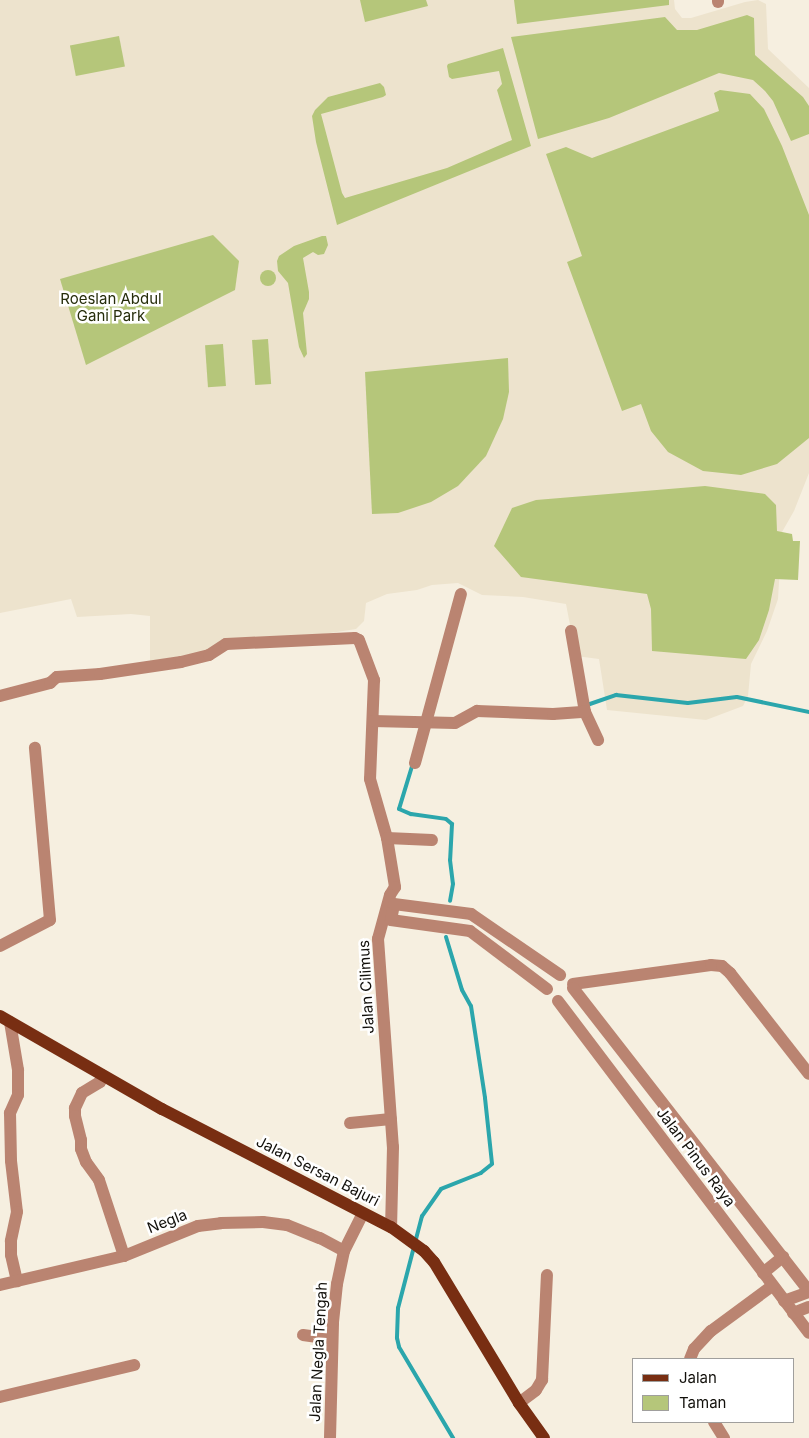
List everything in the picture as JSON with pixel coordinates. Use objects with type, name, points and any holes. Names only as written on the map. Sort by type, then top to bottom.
[{"type":"main road","name":"Jalan Sersan Bajuri","points":[[5,1019],[162,1109],[390,1227],[423,1249],[434,1262],[519,1403],[544,1438]]},
{"type":"street","points":[[415,764],[428,722],[461,594]]},
{"type":"street","points":[[571,630],[585,712],[598,740]]},
{"type":"street","name":"Jalan Cilimus","points":[[0,696],[50,683],[58,677],[100,674],[181,662],[209,655],[226,644],[355,638],[360,641],[374,680],[370,776],[387,838],[395,887],[390,895],[378,939],[391,1118],[390,1227]]},
{"type":"street","points":[[369,641],[374,680]]},
{"type":"street","points":[[373,721],[457,723],[477,711],[553,714],[585,712]]},
{"type":"street","points":[[0,946],[50,920],[35,748]]},
{"type":"street","points":[[387,838],[432,840]]},
{"type":"street","name":"Jalan Pinus Raya","points":[[809,1292],[654,1092],[568,977],[560,975],[471,914],[394,904],[391,920],[470,932],[547,989],[550,997],[558,1001],[809,1333]]},
{"type":"street","points":[[558,1001],[570,997],[573,986],[711,965],[722,966],[730,973],[809,1074]]},
{"type":"street","points":[[547,989],[550,979],[560,975]]},
{"type":"street","points":[[5,1019],[18,1070],[18,1095],[10,1113],[11,1161],[17,1212],[11,1241],[11,1256],[17,1281]]},
{"type":"street","points":[[102,1075],[100,1082],[82,1093],[75,1108],[75,1116],[82,1140],[81,1149],[86,1162],[99,1180],[124,1256]]},
{"type":"street","points":[[637,1107],[654,1092]]},
{"type":"street","points":[[350,1123],[391,1118]]},
{"type":"street","points":[[673,1154],[691,1140]]},
{"type":"street","name":"Jalan Negla Tengah","points":[[330,1438],[332,1339],[337,1284],[344,1251],[363,1213]]},
{"type":"street","name":"Negla","points":[[0,1285],[124,1256],[198,1226],[262,1222],[287,1225],[320,1238],[344,1251]]},
{"type":"street","points":[[763,1273],[782,1257]]},
{"type":"street","points":[[519,1403],[536,1390],[542,1380],[548,1275]]},
{"type":"street","points":[[690,1358],[694,1349],[711,1331],[772,1286]]},
{"type":"street","points":[[784,1301],[809,1292]]},
{"type":"street","points":[[793,1313],[809,1307]]},
{"type":"street","points":[[303,1336],[332,1339]]},
{"type":"street","points":[[0,1397],[134,1365]]},
{"type":"street","points":[[715,1423],[724,1438]]},
{"type":"shaded area","points":[[0,0],[674,0],[675,9],[682,18],[691,18],[745,2],[758,0],[766,4],[768,49],[809,88],[809,473],[794,511],[782,532],[778,599],[767,631],[751,664],[748,696],[743,706],[706,720],[607,710],[599,659],[576,656],[566,604],[523,597],[482,595],[458,583],[432,585],[417,590],[387,594],[366,603],[364,621],[356,629],[150,661],[150,616],[131,614],[77,617],[71,599],[0,613]]},
{"type":"green space","points":[[360,0],[426,0],[428,6],[365,22]]},
{"type":"green space","points":[[514,0],[669,0],[669,5],[517,24]]},
{"type":"green space","points":[[747,15],[754,18],[755,55],[803,97],[809,106],[809,134],[791,141],[773,101],[765,91],[753,80],[719,73],[609,118],[538,139],[511,37],[665,17],[677,30],[697,30]]},
{"type":"green space","points":[[119,36],[125,66],[76,76],[70,46]]},
{"type":"green space","points":[[503,48],[531,146],[337,225],[316,142],[312,116],[315,110],[328,97],[380,83],[384,87],[386,95],[383,97],[321,114],[342,193],[345,198],[447,168],[512,140],[497,90],[502,84],[499,71],[452,79],[449,77],[447,66],[448,64]]},
{"type":"green space","points":[[720,90],[750,94],[764,109],[782,146],[809,215],[809,438],[777,464],[741,475],[703,471],[668,452],[651,431],[641,404],[622,411],[567,262],[582,256],[546,154],[566,147],[592,158],[719,111],[714,93]]},
{"type":"green space","name":"Roeslan Abdul Gani Park","points":[[213,235],[239,261],[235,290],[86,365],[60,279]]},
{"type":"green space","points":[[326,236],[328,245],[324,254],[318,255],[313,252],[303,258],[309,292],[309,299],[303,313],[307,354],[304,358],[299,347],[288,283],[278,271],[277,261],[279,256],[294,246]]},
{"type":"green space","points":[[268,270],[276,278],[268,286],[260,278]]},
{"type":"green space","points":[[268,339],[271,384],[255,385],[252,340]]},
{"type":"green space","points":[[223,344],[226,386],[208,387],[205,345]]},
{"type":"green space","points":[[508,358],[509,392],[503,419],[486,456],[458,486],[431,502],[398,513],[372,514],[365,372]]},
{"type":"green space","points":[[705,486],[765,494],[776,505],[777,531],[792,534],[793,541],[800,541],[798,580],[775,579],[769,610],[759,640],[746,659],[652,651],[651,609],[647,594],[521,577],[494,546],[512,508],[536,500]]},
{"type":"waterway","points":[[587,705],[616,695],[688,703],[737,697],[809,712]]},
{"type":"waterway","points":[[413,763],[399,809],[411,814],[446,819],[452,824],[450,860],[453,884],[450,901]]},
{"type":"waterway","points":[[446,937],[462,990],[471,1006],[485,1098],[492,1164],[481,1173],[441,1189],[422,1216],[398,1308],[397,1338],[399,1347],[453,1438]]}]
